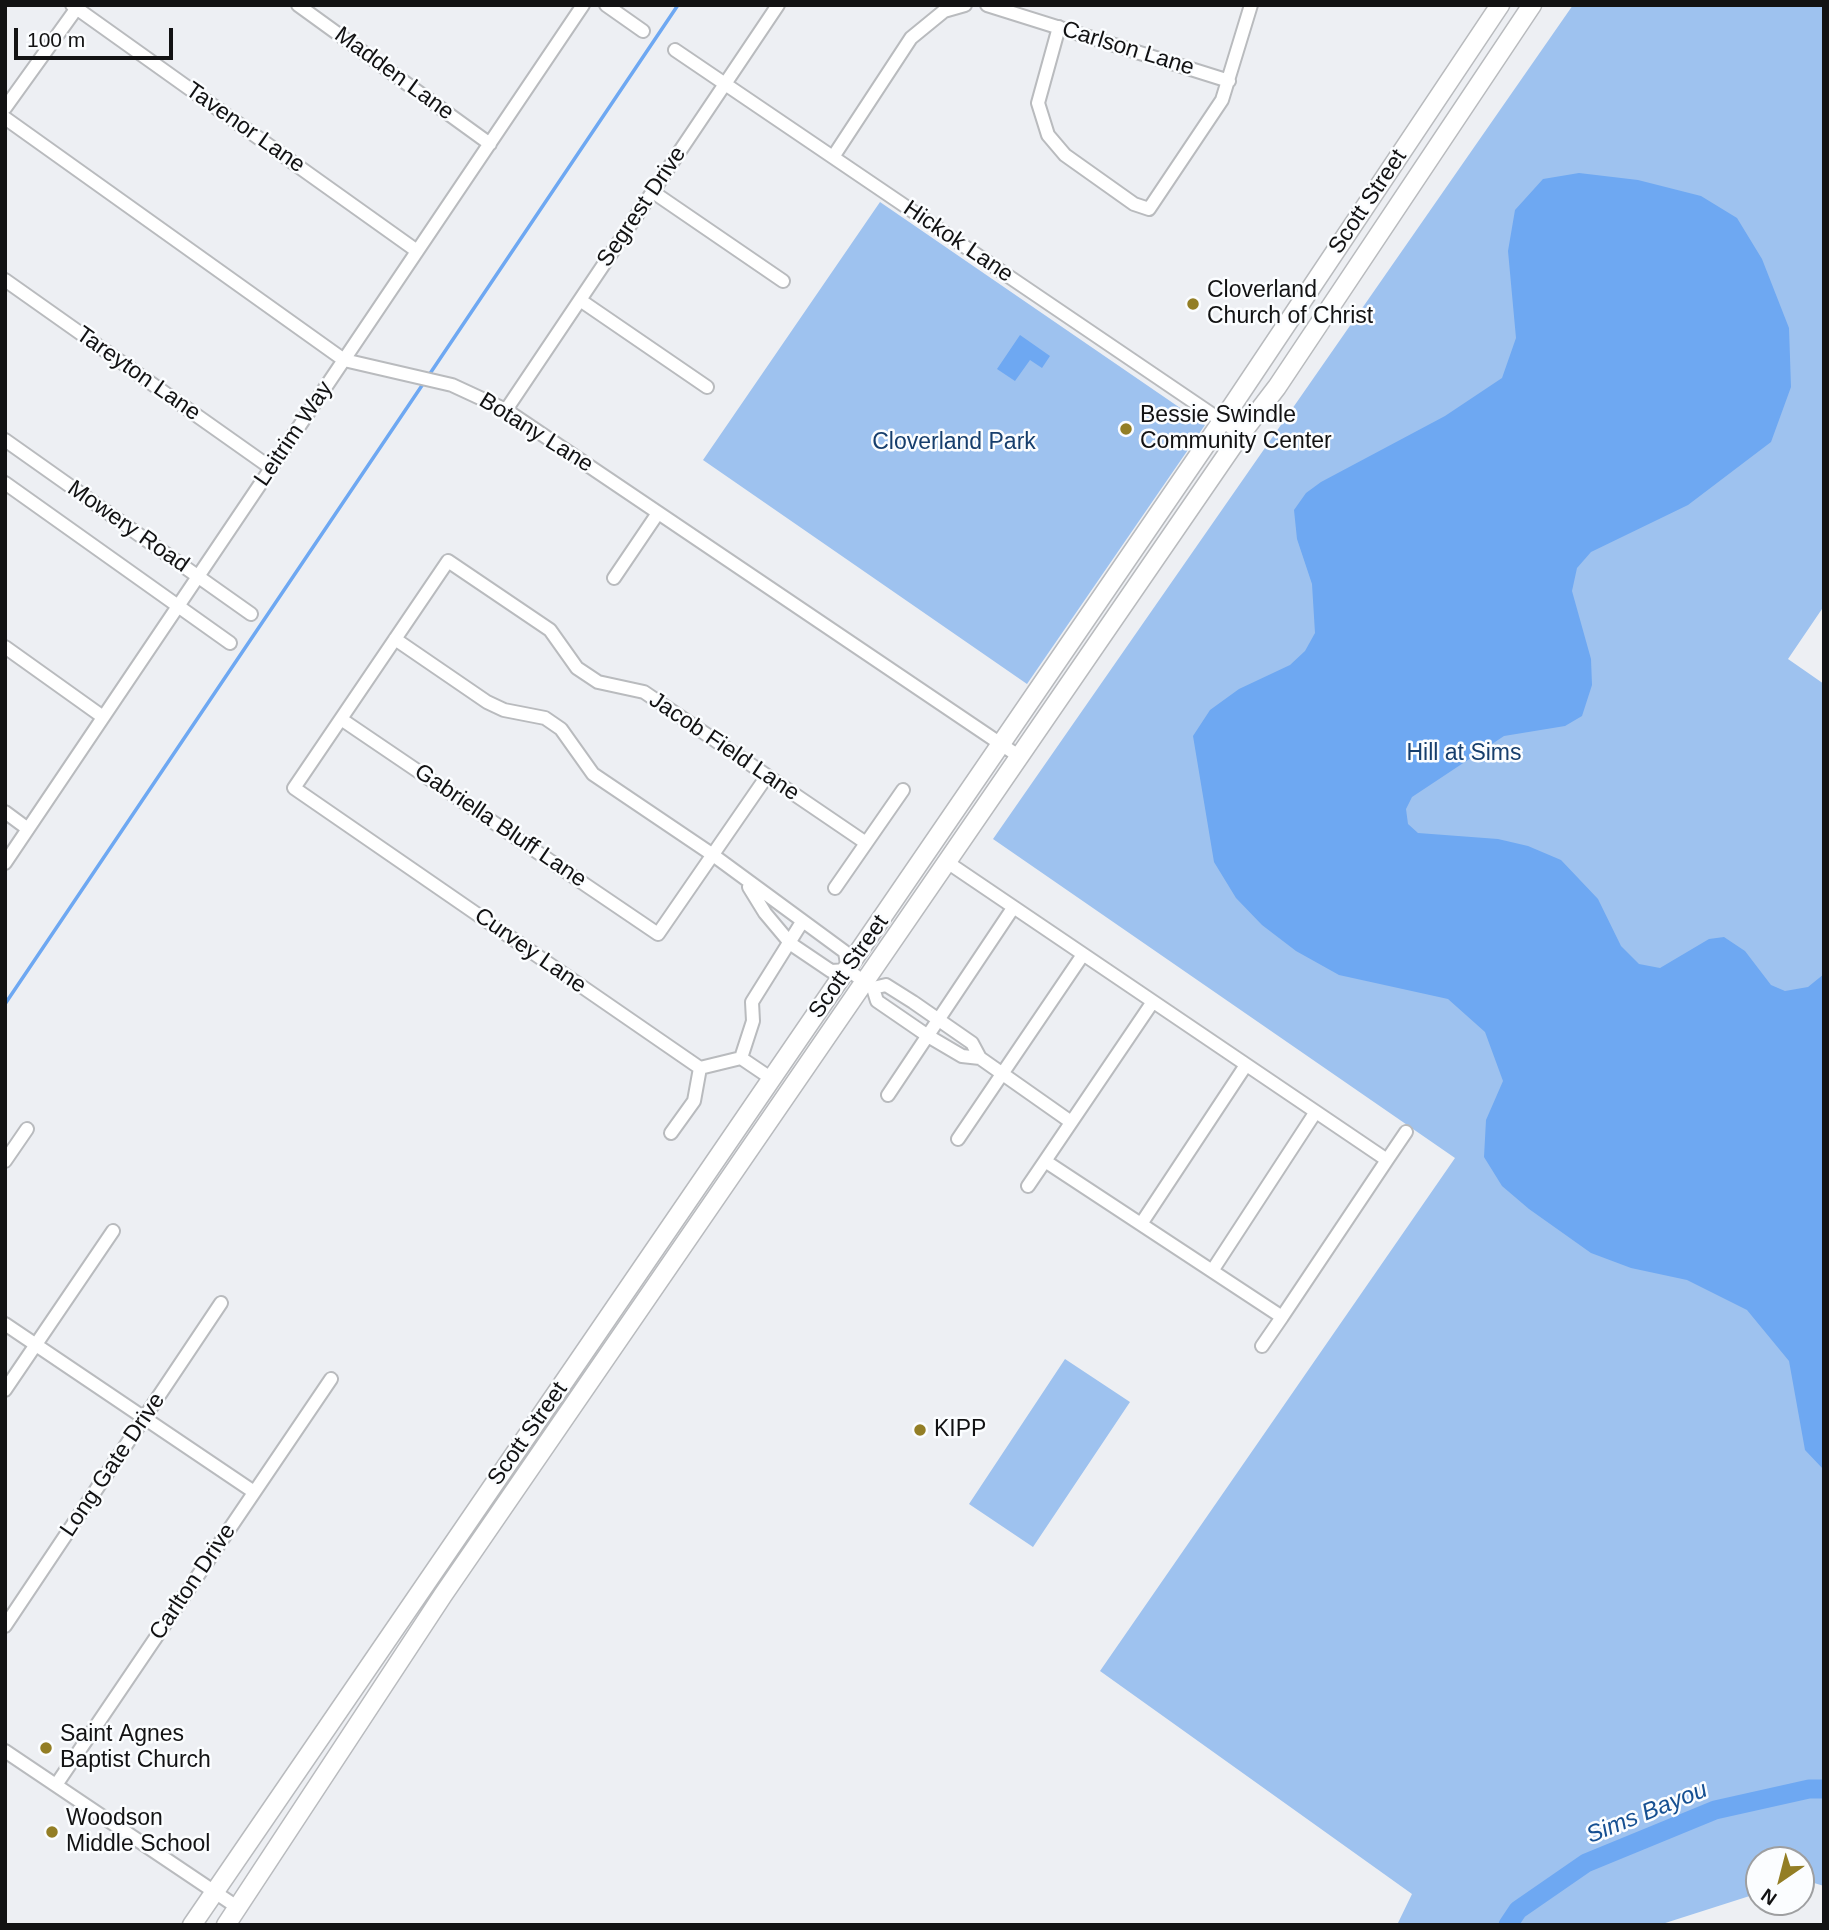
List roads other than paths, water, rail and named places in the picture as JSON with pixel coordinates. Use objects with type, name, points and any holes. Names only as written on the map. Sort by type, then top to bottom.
[{"type":"main road","name":"Scott Street","points":[[226,1925],[443,1595],[730,1176],[868,985],[947,862],[1241,434],[1277,387],[1532,5]]},
{"type":"main road","name":"Scott Street","points":[[192,1925],[1002,745],[1498,7]]},
{"type":"main road","points":[[1498,7],[1519,25]]},
{"type":"main road","points":[[1110,584],[1130,597]]},
{"type":"main road","points":[[713,1164],[730,1176]]},
{"type":"main road","points":[[612,1311],[630,1323]]},
{"type":"main road","points":[[424,1584],[443,1595]]},
{"type":"street","name":"Madden Lane","points":[[298,5],[490,144]]},
{"type":"street","name":"Leitrim Way","points":[[5,863],[583,5]]},
{"type":"street","points":[[606,5],[643,30]]},
{"type":"street","name":"Segrest Drive","points":[[506,410],[778,5]]},
{"type":"street","points":[[834,156],[911,38],[944,11],[965,5]]},
{"type":"street","name":"Carlson Lane","points":[[987,5],[1229,81]]},
{"type":"street","points":[[1059,27],[1038,103],[1048,135],[1065,155],[1133,204],[1149,209],[1223,100],[1251,5]]},
{"type":"street","points":[[5,108],[76,6]]},
{"type":"street","name":"Tavenor Lane","points":[[76,6],[417,251]]},
{"type":"street","name":"Hickok Lane","points":[[675,50],[1241,434]]},
{"type":"street","name":"Botany Lane","points":[[5,118],[344,359],[463,389],[506,410],[1020,757]]},
{"type":"street","points":[[653,191],[783,281]]},
{"type":"street","name":"Tareyton Lane","points":[[5,280],[271,468]]},
{"type":"street","points":[[580,300],[708,387]]},
{"type":"street","name":"Mowery Road","points":[[5,440],[251,614]]},
{"type":"street","name":"Mowery Road","points":[[5,483],[230,643]]},
{"type":"street","points":[[614,578],[658,513]]},
{"type":"street","name":"Jacob Field Lane","points":[[396,639],[448,561],[550,630],[560,640],[572,662],[598,682],[644,692],[866,843]]},
{"type":"street","points":[[341,719],[396,639],[487,702],[504,710],[545,718],[561,729],[593,774],[713,855],[845,952],[848,970]]},
{"type":"street","points":[[5,648],[103,717]]},
{"type":"street","name":"Curvey Lane","points":[[341,719],[294,788],[700,1068]]},
{"type":"street","name":"Gabriella Bluff Lane","points":[[341,719],[658,934],[713,855]]},
{"type":"street","points":[[713,855],[767,776]]},
{"type":"street","points":[[835,888],[902,790]]},
{"type":"street","points":[[5,812],[28,829]]},
{"type":"street","points":[[947,862],[1082,956],[1387,1160]]},
{"type":"street","points":[[745,880],[765,913],[791,943],[831,971],[848,970],[868,985],[877,1001],[903,1019],[962,1056],[980,1058],[1071,1122]]},
{"type":"street","points":[[888,1095],[1013,908]]},
{"type":"street","points":[[741,1058],[753,1021],[752,1002],[802,922]]},
{"type":"street","points":[[958,1139],[1082,956]]},
{"type":"street","points":[[868,985],[886,985],[913,1002],[972,1042],[980,1058]]},
{"type":"street","points":[[903,1019],[913,1002]]},
{"type":"street","points":[[1028,1186],[1152,1003]]},
{"type":"street","points":[[671,1133],[694,1101],[700,1068],[741,1058],[772,1079]]},
{"type":"street","points":[[1141,1224],[1246,1065]]},
{"type":"street","points":[[1212,1271],[1315,1113]]},
{"type":"street","points":[[5,1161],[27,1129]]},
{"type":"street","points":[[1262,1346],[1406,1132]]},
{"type":"street","points":[[1045,1161],[1282,1317]]},
{"type":"street","points":[[5,1390],[113,1231]]},
{"type":"street","name":"Long Gate Drive","points":[[5,1626],[221,1303]]},
{"type":"street","points":[[5,1324],[254,1492]]},
{"type":"street","name":"Carlton Drive","points":[[56,1785],[331,1379]]},
{"type":"street","points":[[5,1751],[237,1907]]},
{"type":"waterway","points":[[429,375],[678,5]]},
{"type":"waterway","points":[[5,1004],[425,381]]},
{"type":"waterway","name":"Sims Bayou","points":[[1508,1925],[1518,1910],[1586,1863],[1715,1810],[1809,1789],[1824,1789]]},
{"type":"place","name":"Cloverland Church of Christ","points":[[1193,304]]},
{"type":"place","name":"Bessie Swindle Community Center","points":[[1126,429]]},
{"type":"place","name":"KIPP","points":[[920,1430]]},
{"type":"place","name":"Saint Agnes Baptist Church","points":[[46,1748]]},
{"type":"place","name":"Woodson Middle School","points":[[52,1832]]},
{"type":"park label","name":"Cloverland Park","points":[[954,443]]},
{"type":"park label","name":"Hill at Sims","points":[[1464,754]]}]
